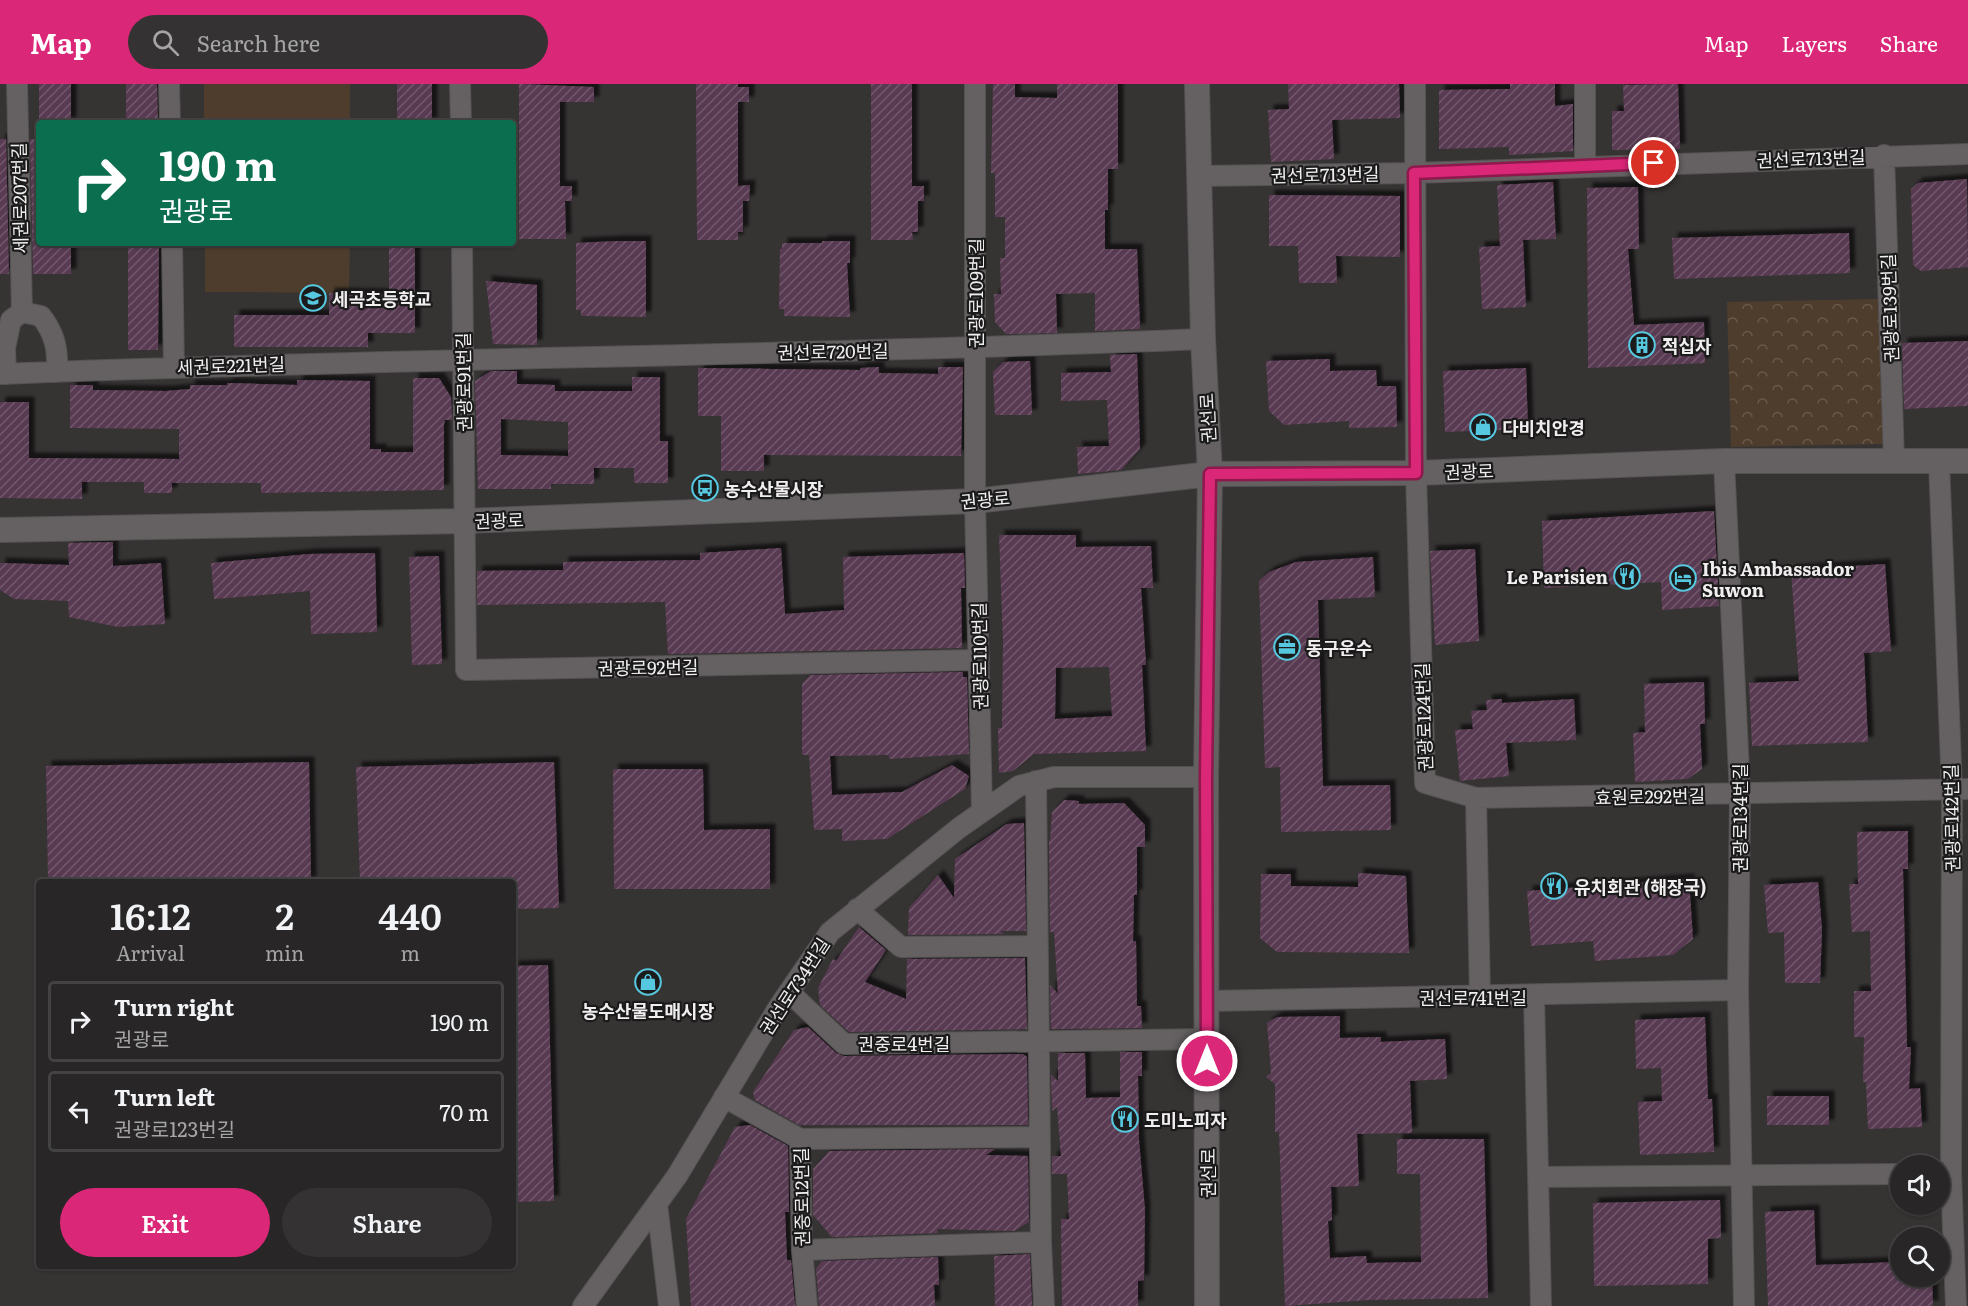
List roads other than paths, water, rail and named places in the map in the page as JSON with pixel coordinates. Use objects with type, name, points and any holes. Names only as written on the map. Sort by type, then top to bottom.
[{"type":"street","name":"세권로207번길","points":[[17,84],[22,312]]},
{"type":"street","points":[[170,84],[170,120]]},
{"type":"street","points":[[460,84],[461,120]]},
{"type":"street","name":"권광로109번길","points":[[975,84],[975,501]]},
{"type":"street","name":"권선로","points":[[1197,84],[1203,339],[1210,474],[1206,777],[1207,1306]]},
{"type":"street","points":[[1415,84],[1416,473]]},
{"type":"street","points":[[1585,84],[1585,166]]},
{"type":"street","name":"권선로713번길","points":[[1198,176],[1414,173],[1884,155],[1968,154]]},
{"type":"street","name":"권광로139번길","points":[[1884,155],[1894,462]]},
{"type":"street","points":[[172,246],[174,367]]},
{"type":"street","name":"권광로91번길","points":[[462,246],[465,521]]},
{"type":"street","points":[[3,374],[10,320],[22,312],[41,316],[52,330],[58,351],[57,372]]},
{"type":"street","name":"권선로720번길","points":[[463,358],[975,348],[1203,339]]},
{"type":"street","name":"세권로221번길","points":[[3,374],[463,358]]},
{"type":"street","name":"권광로","points":[[0,530],[465,521],[975,501],[1210,474],[1416,473],[1724,461],[1968,461]]},
{"type":"street","name":"권광로134번길","points":[[1724,461],[1740,794],[1738,990],[1744,1306]]},
{"type":"street","name":"권광로142번길","points":[[1940,462],[1960,789],[1953,1174],[1956,1306]]},
{"type":"street","name":"권광로124번길","points":[[1416,473],[1425,783],[1476,798]]},
{"type":"street","name":"권광로110번길","points":[[975,501],[982,811]]},
{"type":"street","name":"권광로92번길","points":[[465,521],[466,670],[979,660]]},
{"type":"street","name":"권선로734번길","points":[[583,1306],[657,1204],[789,992],[830,932],[857,909],[982,811],[1019,786],[1054,777],[1206,777]]},
{"type":"street","points":[[1036,782],[1041,1242],[1044,1306]]},
{"type":"street","name":"효원로292번길","points":[[1476,798],[1960,789]]},
{"type":"street","points":[[1476,798],[1480,996]]},
{"type":"street","points":[[857,909],[901,947],[1037,946]]},
{"type":"street","name":"권선로741번길","points":[[1207,1001],[1738,990]]},
{"type":"street","name":"권중로4번길","points":[[789,992],[844,1044],[1038,1042]]},
{"type":"street","points":[[1534,996],[1541,1306]]},
{"type":"street","points":[[1038,1042],[1207,1039]]},
{"type":"street","name":"권중로12번길","points":[[724,1097],[800,1139],[802,1250],[807,1306]]},
{"type":"street","points":[[800,1139],[1040,1137]]},
{"type":"street","points":[[1539,1178],[1890,1174]]},
{"type":"street","points":[[657,1204],[669,1306]]},
{"type":"street","points":[[802,1250],[1041,1242]]},
{"type":"place","name":"세곡초등학교","points":[[313,298]]},
{"type":"place","name":"적십자","points":[[1642,345]]},
{"type":"place","name":"다비치안경","points":[[1483,427]]},
{"type":"place","name":"농수산물시장","points":[[705,488]]},
{"type":"place","name":"Le Parisien","points":[[1627,576]]},
{"type":"place","name":"Ibis Ambassador Suwon","points":[[1683,578]]},
{"type":"place","name":"동구운수","points":[[1287,647]]},
{"type":"place","name":"유치회관 (해장국)","points":[[1554,886]]},
{"type":"place","name":"농수산물도매시장","points":[[648,982]]},
{"type":"place","name":"도미노피자","points":[[1125,1119]]}]
